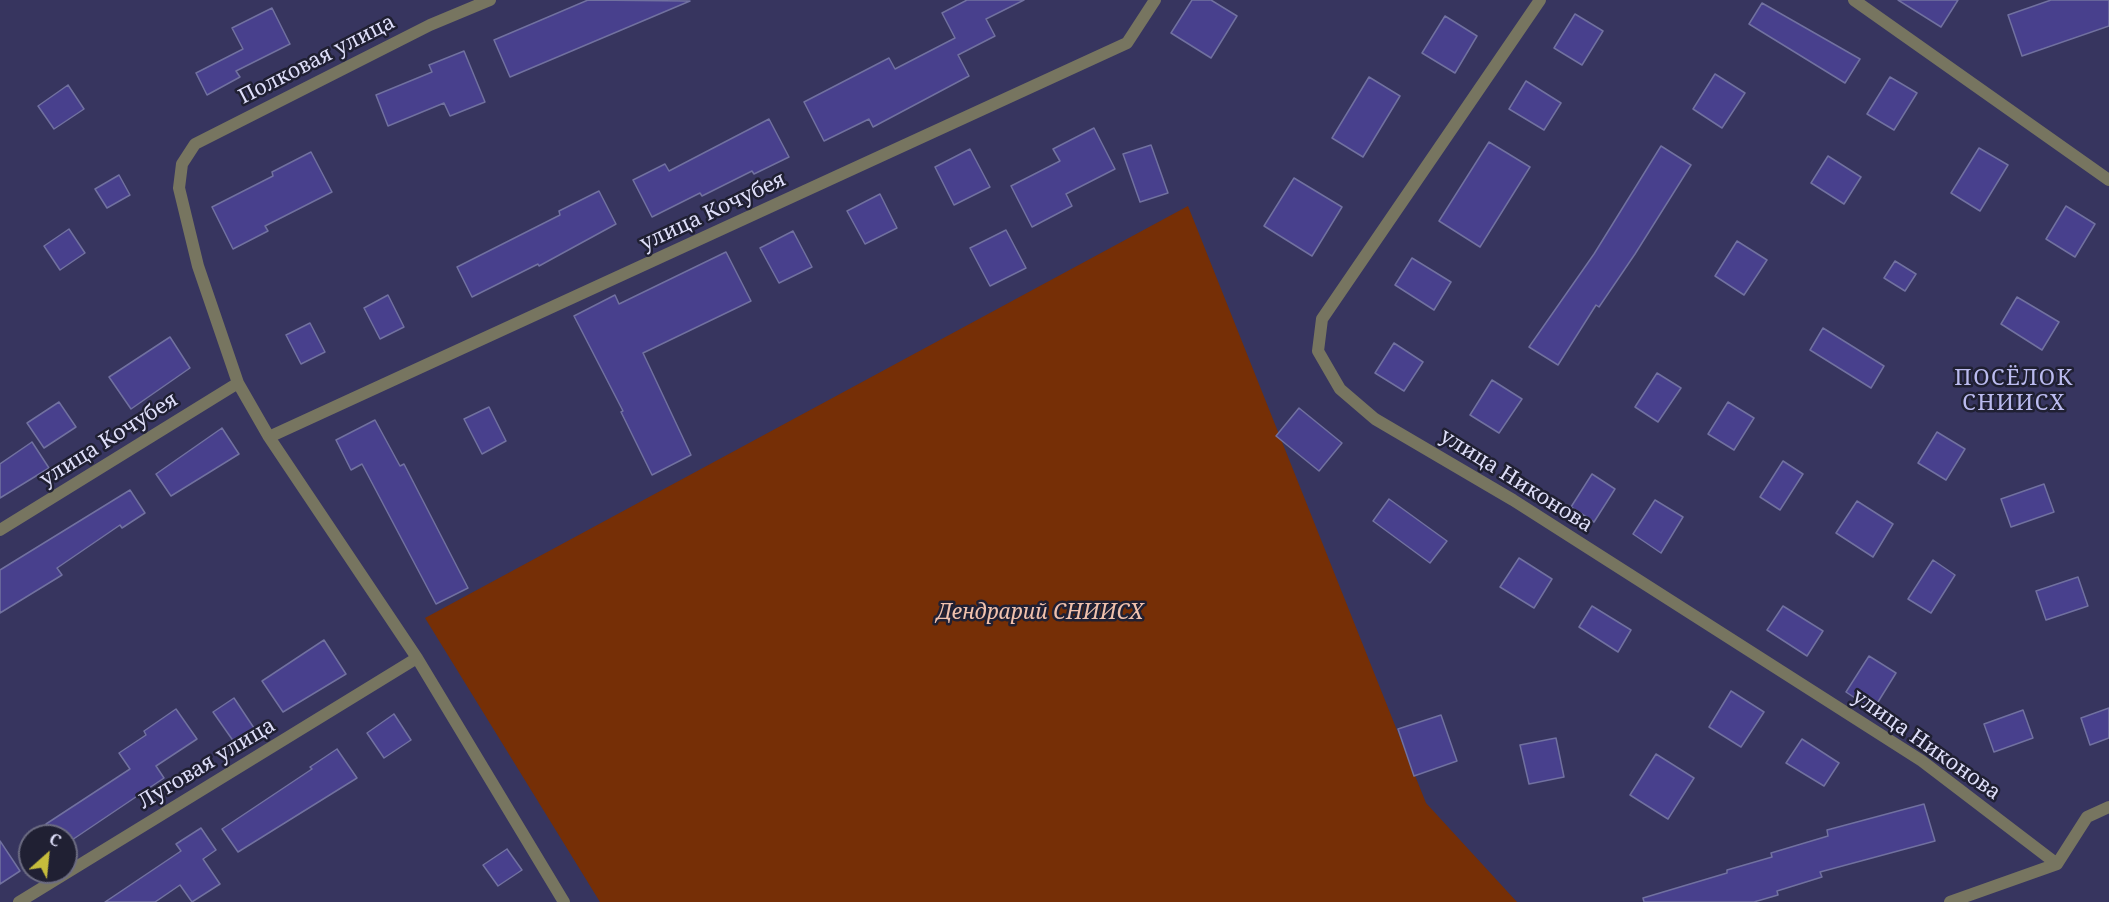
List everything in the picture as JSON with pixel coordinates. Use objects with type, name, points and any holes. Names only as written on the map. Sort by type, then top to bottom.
[{"type":"street","name":"Полковая улица","points":[[238,383],[198,266],[179,188],[182,164],[195,144],[430,25],[490,0]]},
{"type":"street","name":"улица Кочубея","points":[[269,438],[1127,43],[1155,0]]},
{"type":"street","name":"улица Никонова","points":[[1540,0],[1322,319],[1318,351],[1340,389],[1375,419],[1513,500],[1922,761],[2057,864]]},
{"type":"street","points":[[1854,0],[2109,180]]},
{"type":"street","name":"улица Кочубея","points":[[0,530],[238,383]]},
{"type":"street","points":[[238,383],[269,438],[417,658],[564,902]]},
{"type":"street","name":"Луговая улица","points":[[18,902],[417,658]]},
{"type":"street","points":[[1950,902],[2057,864],[2087,818],[2109,807]]},
{"type":"green space","name":"Дендрарий СНИИСХ","points":[[1188,206],[1426,803],[1517,902],[600,902],[425,618]]},
{"type":"building","points":[[588,0],[690,1],[510,77],[494,40]]},
{"type":"building","points":[[967,0],[1024,0],[986,19],[995,36],[958,55],[969,76],[873,127],[869,119],[824,141],[804,102],[889,58],[895,69],[955,38],[942,13]]},
{"type":"building","points":[[1192,0],[1211,0],[1237,16],[1211,58],[1171,33]]},
{"type":"building","points":[[1898,0],[1958,0],[1941,27]]},
{"type":"building","points":[[2051,0],[2109,0],[2109,26],[2022,56],[2008,15]]},
{"type":"building","points":[[1762,3],[1860,59],[1845,83],[1749,24]]},
{"type":"building","points":[[272,8],[290,44],[236,71],[240,77],[207,95],[196,73],[243,49],[232,28]]},
{"type":"building","points":[[1575,14],[1603,31],[1582,65],[1554,48]]},
{"type":"building","points":[[1445,16],[1477,36],[1455,73],[1422,53]]},
{"type":"building","points":[[464,51],[485,102],[450,116],[444,103],[388,126],[376,95],[432,72],[429,65]]},
{"type":"building","points":[[1715,74],[1745,93],[1722,128],[1693,109]]},
{"type":"building","points":[[1369,77],[1400,96],[1363,157],[1332,138]]},
{"type":"building","points":[[1890,77],[1917,93],[1894,130],[1867,114]]},
{"type":"building","points":[[1526,81],[1561,103],[1544,130],[1509,109]]},
{"type":"building","points":[[68,85],[84,109],[54,129],[38,106]]},
{"type":"building","points":[[769,119],[789,157],[754,174],[752,171],[702,196],[700,193],[652,217],[633,180],[665,164],[669,171]]},
{"type":"building","points":[[1094,128],[1115,169],[1066,194],[1072,206],[1032,227],[1011,186],[1060,161],[1053,149]]},
{"type":"building","points":[[1489,142],[1530,167],[1480,247],[1439,221]]},
{"type":"building","points":[[1151,145],[1168,193],[1140,202],[1123,154]]},
{"type":"building","points":[[1661,146],[1691,165],[1635,254],[1599,307],[1596,305],[1558,365],[1529,347],[1594,254]]},
{"type":"building","points":[[1979,148],[2008,165],[1980,211],[1951,193]]},
{"type":"building","points":[[970,149],[990,187],[954,205],[935,167]]},
{"type":"building","points":[[311,152],[332,192],[265,226],[268,231],[233,249],[212,207],[273,176],[272,172]]},
{"type":"building","points":[[1828,156],[1861,177],[1844,204],[1811,183]]},
{"type":"building","points":[[119,175],[130,195],[107,208],[95,189]]},
{"type":"building","points":[[1294,178],[1342,207],[1312,256],[1264,226]]},
{"type":"building","points":[[599,191],[616,224],[539,266],[538,264],[472,297],[457,267],[560,215],[559,211]]},
{"type":"building","points":[[880,194],[897,228],[865,244],[847,211]]},
{"type":"building","points":[[2066,206],[2095,224],[2075,257],[2046,239]]},
{"type":"building","points":[[69,229],[85,253],[60,270],[44,246]]},
{"type":"building","points":[[1006,230],[1026,268],[990,286],[970,248]]},
{"type":"building","points":[[793,231],[812,267],[779,283],[760,248]]},
{"type":"building","points":[[1737,241],[1767,260],[1744,295],[1715,276]]},
{"type":"building","points":[[726,252],[751,301],[643,353],[691,455],[652,475],[621,412],[623,411],[574,316],[615,295],[619,304]]},
{"type":"building","points":[[1412,258],[1451,282],[1434,310],[1395,285]]},
{"type":"building","points":[[1895,261],[1916,274],[1905,291],[1884,278]]},
{"type":"building","points":[[388,295],[404,327],[380,339],[364,308]]},
{"type":"building","points":[[2017,297],[2059,322],[2042,350],[2001,324]]},
{"type":"building","points":[[310,323],[325,352],[301,364],[286,335]]},
{"type":"building","points":[[1823,328],[1884,366],[1871,388],[1810,350]]},
{"type":"building","points":[[170,337],[190,368],[131,409],[109,377]]},
{"type":"building","points":[[1394,343],[1423,362],[1404,391],[1375,373]]},
{"type":"building","points":[[1657,373],[1681,388],[1658,422],[1635,407]]},
{"type":"building","points":[[1492,380],[1522,399],[1499,433],[1470,415]]},
{"type":"building","points":[[59,402],[76,427],[44,448],[27,423]]},
{"type":"building","points":[[1728,402],[1754,418],[1734,450],[1708,434]]},
{"type":"building","points":[[489,407],[506,441],[482,454],[464,419]]},
{"type":"building","points":[[1299,408],[1342,443],[1319,471],[1276,436]]},
{"type":"building","points":[[375,420],[400,466],[404,464],[468,588],[436,604],[362,464],[351,470],[336,440]]},
{"type":"building","points":[[222,428],[239,454],[171,496],[156,474]]},
{"type":"building","points":[[1937,432],[1965,449],[1946,480],[1918,463]]},
{"type":"building","points":[[32,442],[49,468],[0,498],[0,464]]},
{"type":"building","points":[[1783,461],[1803,474],[1780,510],[1760,497]]},
{"type":"building","points":[[1592,474],[1615,489],[1594,522],[1571,507]]},
{"type":"building","points":[[2044,484],[2054,512],[2011,527],[2001,499]]},
{"type":"building","points":[[130,490],[145,513],[122,528],[120,525],[57,568],[62,575],[0,613],[0,570]]},
{"type":"building","points":[[1389,499],[1447,541],[1430,563],[1373,521]]},
{"type":"building","points":[[1655,500],[1683,517],[1661,553],[1633,534]]},
{"type":"building","points":[[1857,501],[1893,524],[1873,557],[1836,533]]},
{"type":"building","points":[[1519,558],[1552,579],[1534,608],[1500,587]]},
{"type":"building","points":[[1933,560],[1955,575],[1931,613],[1908,599]]},
{"type":"building","points":[[2078,577],[2088,606],[2046,620],[2036,591]]},
{"type":"building","points":[[1592,606],[1631,630],[1618,652],[1579,627]]},
{"type":"building","points":[[1783,606],[1823,631],[1807,656],[1767,630]]},
{"type":"building","points":[[324,640],[346,674],[283,712],[262,681]]},
{"type":"building","points":[[1869,656],[1896,673],[1873,710],[1846,692]]},
{"type":"building","points":[[1731,691],[1764,712],[1741,747],[1709,727]]},
{"type":"building","points":[[234,698],[254,728],[234,742],[213,712]]},
{"type":"building","points":[[2109,708],[2109,738],[2090,745],[2081,718]]},
{"type":"building","points":[[176,709],[197,739],[156,766],[164,778],[78,836],[78,824],[46,824],[130,769],[119,753],[146,735],[144,731]]},
{"type":"building","points":[[2023,710],[2033,738],[1994,752],[1984,724]]},
{"type":"building","points":[[394,714],[411,740],[384,758],[367,733]]},
{"type":"building","points":[[1441,715],[1457,761],[1414,776],[1398,729]]},
{"type":"building","points":[[1556,738],[1564,777],[1529,784],[1520,745]]},
{"type":"building","points":[[1802,739],[1839,763],[1824,786],[1786,763]]},
{"type":"building","points":[[337,749],[357,778],[238,852],[222,829],[312,769],[310,767]]},
{"type":"building","points":[[1656,754],[1694,778],[1668,819],[1630,795]]},
{"type":"building","points":[[1924,804],[1935,841],[1820,872],[1822,877],[1777,891],[1778,895],[1754,902],[1644,902],[1643,898],[1727,873],[1727,870],[1772,857],[1771,853],[1828,836],[1827,830]]},
{"type":"building","points":[[201,828],[216,850],[203,859],[220,884],[192,902],[180,885],[155,902],[105,902],[181,851],[176,844]]},
{"type":"building","points":[[0,841],[18,868],[18,872],[0,884]]},
{"type":"building","points":[[507,849],[522,870],[498,886],[483,865]]},
{"type":"district","name":"ПОСЁЛОК СНИИСХ","points":[[2014,392]]}]
